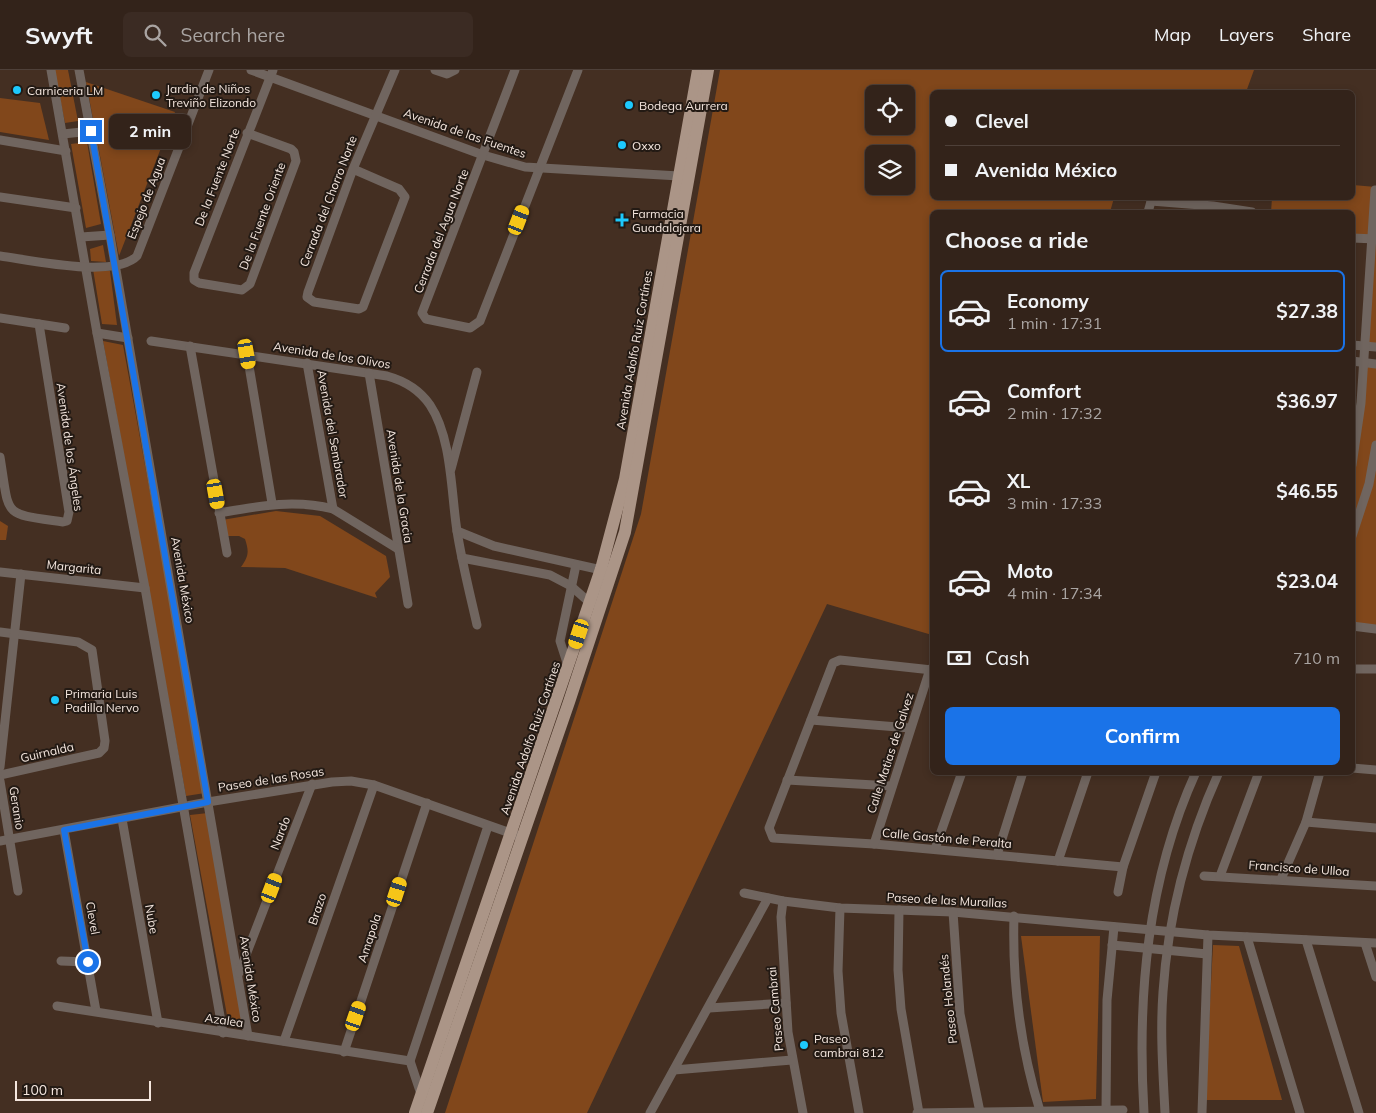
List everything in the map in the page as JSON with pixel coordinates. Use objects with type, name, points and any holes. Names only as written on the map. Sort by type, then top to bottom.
[{"type":"main road","name":"Avenida Adolfo Ruiz Cortínes","points":[[416,1113],[517,835],[569,666],[597,600],[601,569],[624,479],[698,70]]},
{"type":"main road","points":[[426,1113],[517,835],[587,649],[597,600],[625,532],[708,70]]},
{"type":"street","points":[[51,70],[97,332],[146,588],[223,1033]]},
{"type":"street","name":"Avenida México","points":[[79,70],[110,235],[248,1036]]},
{"type":"street","name":"Espejo de Agua","points":[[0,256],[87,268],[131,262],[136,256],[209,70]]},
{"type":"street","name":"Avenida de las Fuentes","points":[[251,70],[272,74],[483,155],[538,169],[679,176]]},
{"type":"street","name":"Cerrada del Chorro Norte","points":[[353,168],[399,189],[405,197],[361,308],[314,302],[307,297],[353,168],[395,70]]},
{"type":"street","points":[[435,70],[447,74],[455,70]]},
{"type":"street","name":"Cerrada del Agua Norte","points":[[515,70],[422,313],[423,316],[470,328],[480,321],[538,169]]},
{"type":"street","points":[[538,169],[578,70]]},
{"type":"street","name":"De la Fuente Norte","points":[[199,284],[194,280],[194,273],[247,133],[272,74]]},
{"type":"street","points":[[63,134],[91,131]]},
{"type":"street","name":"De la Fuente Oriente","points":[[199,284],[242,290],[252,280],[296,156],[291,149],[247,133]]},
{"type":"street","points":[[0,140],[66,151]]},
{"type":"street","points":[[1355,446],[1362,403],[1374,239],[1375,190]]},
{"type":"street","points":[[0,198],[76,208]]},
{"type":"street","points":[[1158,200],[1225,210]]},
{"type":"street","points":[[81,237],[110,235]]},
{"type":"street","points":[[1355,238],[1374,239]]},
{"type":"street","points":[[0,318],[65,328]]},
{"type":"street","name":"Avenida de los Ángeles","points":[[0,457],[8,504],[12,511],[19,516],[67,521],[69,512],[39,324]]},
{"type":"street","points":[[97,332],[128,338]]},
{"type":"street","name":"Avenida de los Olivos","points":[[151,341],[369,373],[403,380],[420,392],[431,407],[440,427],[450,474],[462,558],[477,625]]},
{"type":"street","points":[[1355,345],[1376,348]]},
{"type":"street","points":[[190,346],[227,553]]},
{"type":"street","points":[[247,354],[272,503]]},
{"type":"street","points":[[1355,361],[1376,364]]},
{"type":"street","name":"Avenida del Sembrador","points":[[307,363],[333,509]]},
{"type":"street","points":[[450,474],[477,372]]},
{"type":"street","name":"Avenida de la Gracia","points":[[369,373],[408,604]]},
{"type":"street","points":[[1355,527],[1369,484],[1376,445]]},
{"type":"street","points":[[220,513],[272,503],[311,505],[333,509],[398,549]]},
{"type":"street","points":[[457,531],[494,546],[601,569]]},
{"type":"street","points":[[462,558],[538,572],[571,586],[597,600]]},
{"type":"street","points":[[569,666],[560,641],[576,565]]},
{"type":"street","name":"Margarita","points":[[0,572],[146,588]]},
{"type":"street","points":[[0,767],[21,574]]},
{"type":"street","points":[[1355,626],[1374,628]]},
{"type":"street","points":[[0,632],[14,634]]},
{"type":"street","name":"Guirnalda","points":[[0,776],[99,753],[104,748],[105,741],[92,650],[78,642],[14,634]]},
{"type":"street","points":[[892,786],[787,780],[832,666],[840,660],[930,670]]},
{"type":"street","points":[[1355,669],[1376,669]]},
{"type":"street","name":"Calle Matias de Galvez","points":[[874,844],[910,728],[930,673]]},
{"type":"street","points":[[811,720],[910,728]]},
{"type":"street","points":[[1355,768],[1376,770]]},
{"type":"street","points":[[935,849],[961,775]]},
{"type":"street","points":[[997,855],[1021,775]]},
{"type":"street","points":[[1058,861],[1087,775]]},
{"type":"street","points":[[1118,892],[1123,867],[1155,775]]},
{"type":"street","points":[[1144,1113],[1142,1013],[1147,948],[1163,864],[1174,828],[1195,775]]},
{"type":"street","points":[[1165,1113],[1162,1028],[1167,950],[1182,877],[1218,775]]},
{"type":"street","points":[[1220,876],[1258,775]]},
{"type":"street","points":[[1281,879],[1306,822],[1319,775]]},
{"type":"street","name":"Calle Gastón de Peralta","points":[[787,780],[769,828],[770,835],[776,839],[874,844],[1123,867]]},
{"type":"street","name":"Geranio","points":[[0,781],[5,840],[18,891]]},
{"type":"street","name":"Paseo de las Rosas","points":[[5,840],[312,784],[351,781],[374,785],[517,835]]},
{"type":"street","name":"Nardo","points":[[238,974],[312,784]]},
{"type":"street","name":"Brazo","points":[[284,1041],[374,785]]},
{"type":"street","name":"Amapola","points":[[344,1052],[427,803]]},
{"type":"street","name":"Nube","points":[[122,819],[158,1022]]},
{"type":"street","points":[[1306,822],[1376,828]]},
{"type":"street","points":[[422,1096],[410,1061],[488,826]]},
{"type":"street","name":"Clevel","points":[[64,830],[96,1012]]},
{"type":"street","name":"Francisco de Ulloa","points":[[1204,876],[1376,886]]},
{"type":"street","name":"Paseo de las Murallas","points":[[744,893],[783,901],[840,908],[954,912],[1208,935],[1376,943]]},
{"type":"street","points":[[650,1113],[768,898]]},
{"type":"street","name":"Paseo Cambrai","points":[[783,901],[781,917],[786,1003],[792,1060],[803,1113]]},
{"type":"street","points":[[840,908],[838,971],[841,1013],[860,1113]]},
{"type":"street","points":[[899,910],[901,1009],[918,1113],[1123,1110]]},
{"type":"street","name":"Paseo Holandés","points":[[954,912],[960,1014],[980,1112]]},
{"type":"street","points":[[1014,916],[1013,956],[1016,1005],[1029,1073],[1040,1111]]},
{"type":"street","points":[[1106,1111],[1106,1046],[1114,926]]},
{"type":"street","points":[[1202,1113],[1208,935]]},
{"type":"street","points":[[1247,937],[1300,1113]]},
{"type":"street","points":[[1306,940],[1359,1113]]},
{"type":"street","points":[[1365,943],[1376,977]]},
{"type":"street","points":[[1112,945],[1207,954]]},
{"type":"street","points":[[61,961],[88,962]]},
{"type":"street","points":[[709,1008],[786,1003]]},
{"type":"street","name":"Azalea","points":[[57,1006],[410,1061]]},
{"type":"street","points":[[674,1070],[792,1060]]},
{"type":"shaded area","points":[[54,70],[68,70],[78,121],[65,123]]},
{"type":"shaded area","points":[[720,70],[1254,70],[1247,90],[930,90],[930,200],[1113,200],[1111,210],[930,210],[930,634],[827,604],[587,1113],[445,1113],[641,514]]},
{"type":"shaded area","points":[[86,82],[175,112],[119,256]]},
{"type":"shaded area","points":[[0,98],[40,103],[49,140],[0,132]]},
{"type":"shaded area","points":[[87,142],[101,224],[86,228],[71,144]]},
{"type":"shaded area","points":[[1355,185],[1376,187],[1376,347],[1365,346],[1372,239],[1355,238],[1355,210],[1271,210],[1272,200],[1355,200]]},
{"type":"shaded area","points":[[103,245],[106,262],[91,261],[90,249]]},
{"type":"shaded area","points":[[93,269],[110,271],[117,325],[102,324]]},
{"type":"shaded area","points":[[103,341],[123,345],[205,793],[186,796]]},
{"type":"shaded area","points":[[1364,362],[1376,364],[1376,629],[1355,626],[1355,439]]},
{"type":"shaded area","points":[[276,511],[320,516],[386,556],[390,577],[375,593],[377,598],[285,568],[241,567],[246,560],[247,553],[245,539],[239,536],[228,536],[222,520]]},
{"type":"shaded area","points":[[0,521],[8,526],[6,540],[0,540]]},
{"type":"shaded area","points":[[208,813],[246,1029],[229,1026],[190,815]]},
{"type":"shaded area","points":[[1021,936],[1100,936],[1096,1099],[1043,1102]]},
{"type":"shaded area","points":[[1213,945],[1239,946],[1282,1100],[1205,1100]]},
{"type":"place","name":"Carniceria LM","points":[[17,90]]},
{"type":"place","name":"Jardin de Niños Treviño Elizondo","points":[[156,95]]},
{"type":"place","name":"Bodega Aurrera","points":[[629,105]]},
{"type":"place","name":"Oxxo","points":[[622,145]]},
{"type":"place","name":"Farmacia Guadalajara","points":[[622,220]]},
{"type":"place","name":"Primaria Luis Padilla Nervo","points":[[55,700]]},
{"type":"place","name":"Paseo cambrai 812","points":[[804,1045]]},
{"type":"route","points":[[88,962],[64,830],[208,802],[91,131]]}]
